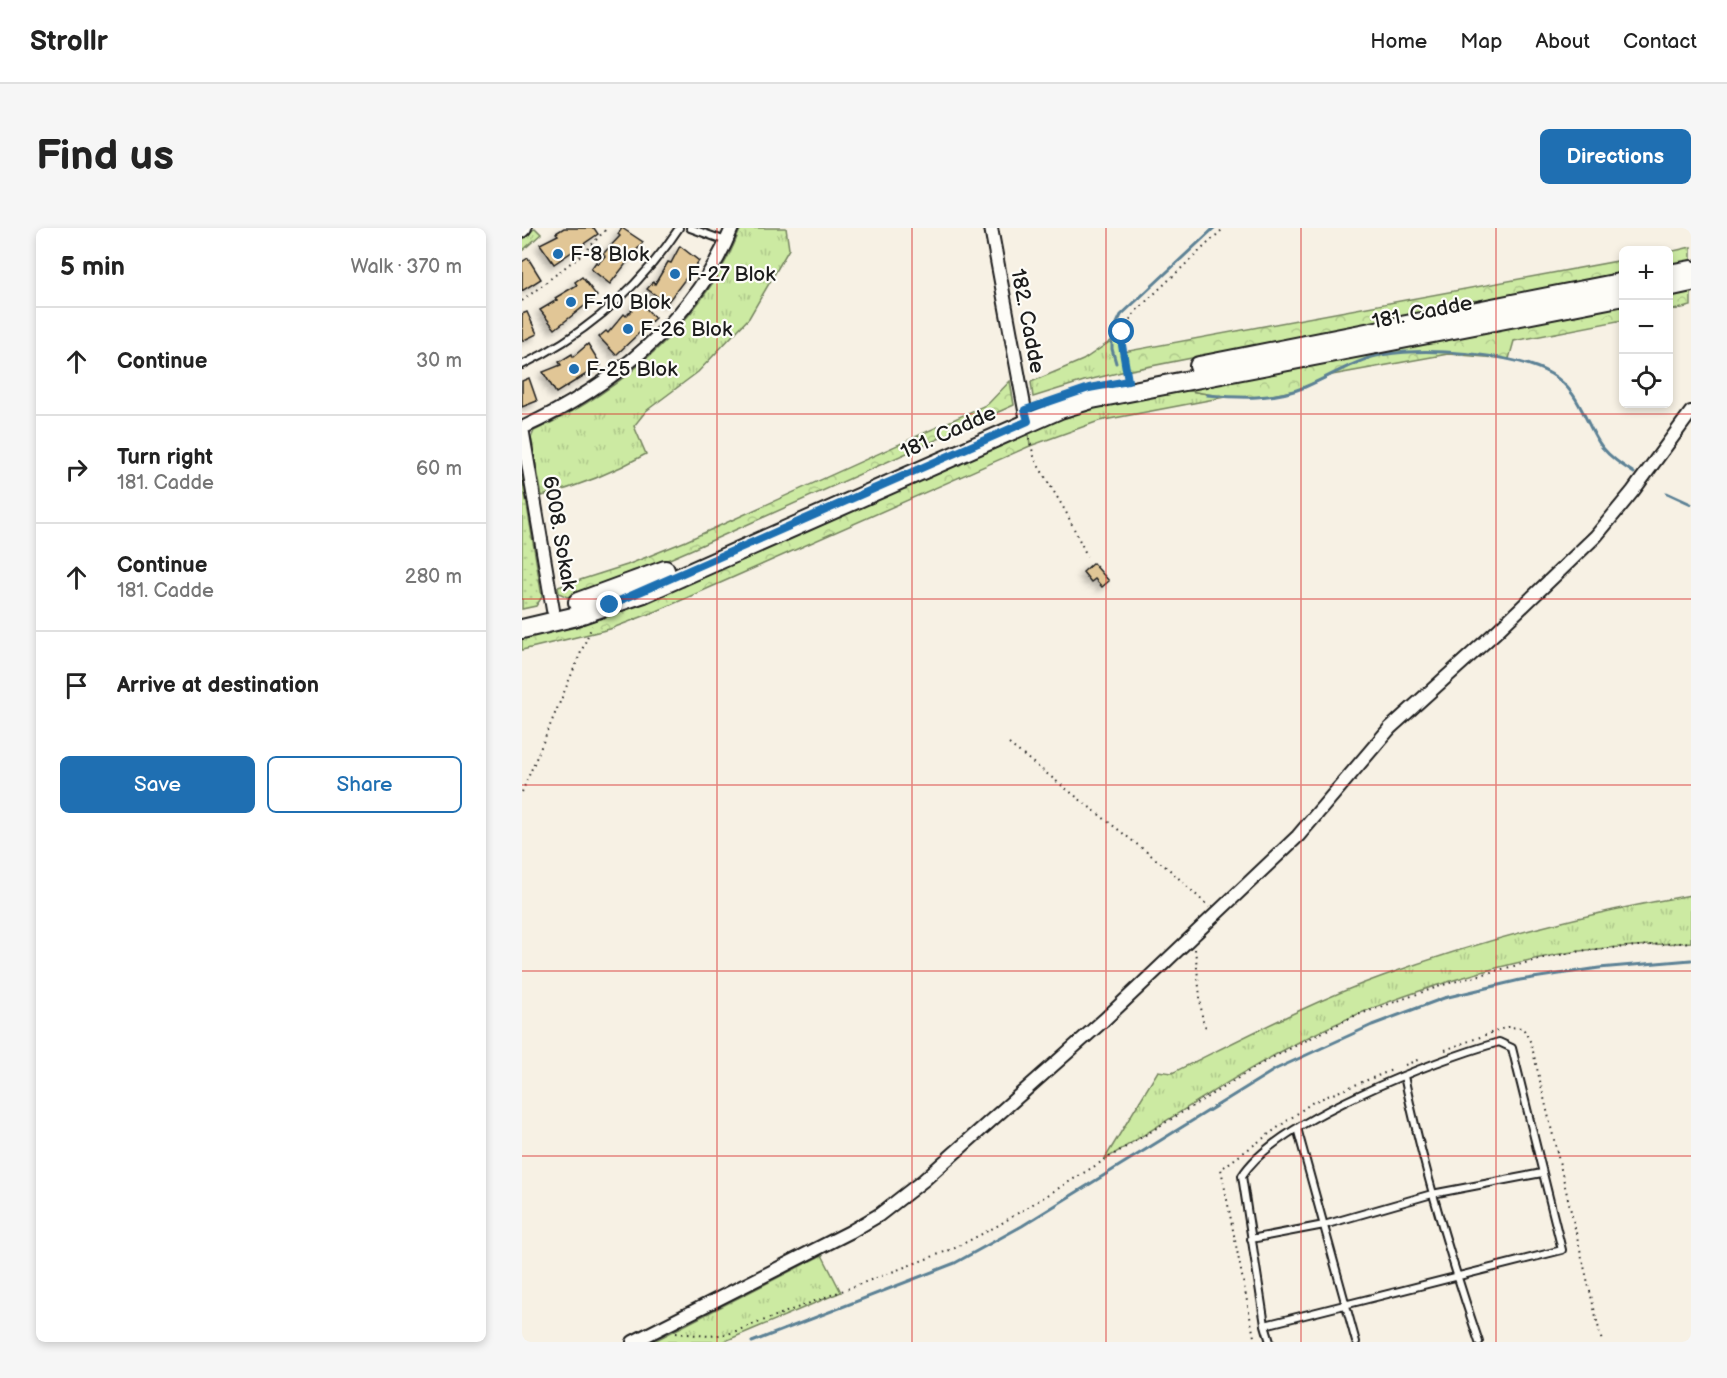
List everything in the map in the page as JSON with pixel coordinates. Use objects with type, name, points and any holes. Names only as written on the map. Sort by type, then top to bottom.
[{"type":"street","points":[[522,428],[578,400],[640,352],[677,314],[716,262],[732,228]]},
{"type":"street","name":"182. Cadde","points":[[991,228],[1026,415]]},
{"type":"street","points":[[1673,273],[1691,270]]},
{"type":"street","points":[[1673,286],[1691,282]]},
{"type":"street","name":"181. Cadde","points":[[522,617],[553,610],[632,584],[1089,388],[1619,283]]},
{"type":"street","name":"181. Cadde","points":[[522,629],[599,609],[644,592],[1026,415],[1092,399],[1619,297]]},
{"type":"street","points":[[633,1342],[821,1248],[900,1200],[1104,1020],[1317,816],[1390,728],[1579,554],[1628,498],[1691,412]]},
{"type":"street","name":"6008. Sokak","points":[[522,428],[553,610]]},
{"type":"lane","points":[[522,365],[570,339],[599,318],[649,268],[679,228]]},
{"type":"lane","points":[[690,228],[726,241]]},
{"type":"lane","points":[[1265,1325],[1562,1250],[1512,1048],[1499,1042],[1404,1076],[1320,1113],[1251,1161],[1242,1176],[1265,1325],[1270,1342]]},
{"type":"lane","points":[[1404,1076],[1432,1194],[1456,1277],[1479,1342]]},
{"type":"lane","points":[[1297,1128],[1356,1342]]},
{"type":"lane","points":[[1251,1239],[1324,1225],[1432,1194],[1542,1173]]},
{"type":"path","points":[[522,302],[586,251],[607,228]]},
{"type":"path","points":[[1128,381],[1121,339],[1125,325],[1137,310],[1224,228]]},
{"type":"path","points":[[1026,415],[1035,460],[1066,512],[1087,556]]},
{"type":"path","points":[[522,792],[599,609]]},
{"type":"path","points":[[1009,744],[1171,871],[1214,913]]},
{"type":"path","points":[[1193,934],[1202,1016],[1204,1026],[1208,1027]]},
{"type":"path","points":[[655,1331],[709,1336],[729,1334],[955,1248],[997,1226],[1266,1061],[1326,1028],[1386,1004],[1544,957],[1587,950],[1691,942]]},
{"type":"green space","points":[[535,228],[541,234],[522,251],[522,240]]},
{"type":"green space","points":[[741,228],[786,228],[789,249],[749,318],[698,372],[646,411],[634,426],[646,454],[595,478],[542,496],[531,438],[534,431],[567,415],[598,395],[657,349],[706,293]]},
{"type":"green space","points":[[1691,247],[1691,260],[1673,264],[1673,251]]},
{"type":"green space","points":[[1619,261],[1619,274],[1126,371],[1123,352]]},
{"type":"green space","points":[[1691,291],[1691,306],[1673,310],[1673,294]]},
{"type":"green space","points":[[1619,305],[1619,321],[1514,341],[1509,359],[1448,354],[1332,375],[1297,390],[1263,397],[1225,397],[1179,389]]},
{"type":"green space","points":[[1121,339],[1126,371],[1033,397],[1031,382],[1083,360],[1111,341]]},
{"type":"green space","points":[[1010,381],[1014,405],[637,573],[567,597],[559,593],[558,587],[627,565],[686,541],[988,404]]},
{"type":"green space","points":[[1179,389],[1225,397],[1099,421],[1030,446],[1028,429],[1092,406]]},
{"type":"green space","points":[[1028,429],[1030,446],[657,611],[610,629],[522,650],[522,638],[561,630],[654,599]]},
{"type":"green space","points":[[522,475],[542,597],[536,606],[522,609]]},
{"type":"green space","points":[[1691,895],[1691,942],[1556,955],[1489,970],[1386,1003],[1298,1042],[1104,1160],[1158,1071],[1172,1073],[1329,997],[1419,963],[1535,929]]},
{"type":"green space","points":[[822,1255],[841,1292],[723,1342],[652,1342]]},
{"type":"building","name":"F-8 Blok","points":[[564,228],[594,228],[598,234],[554,264],[540,244],[558,235],[556,233]]},
{"type":"building","points":[[622,228],[643,242],[610,284],[591,269],[605,256],[603,254],[620,236],[618,234]]},
{"type":"building","name":"F-27 Blok","points":[[680,246],[699,261],[667,303],[647,289],[653,282],[655,284],[668,262],[671,263]]},
{"type":"building","points":[[528,258],[541,279],[522,291],[522,262]]},
{"type":"building","name":"F-10 Blok","points":[[582,277],[597,296],[555,329],[540,310],[577,285],[575,282]]},
{"type":"building","name":"F-26 Blok","points":[[638,300],[655,318],[616,355],[599,337],[606,331],[608,333],[624,314],[626,316]]},
{"type":"building","points":[[527,312],[537,334],[522,341],[522,314]]},
{"type":"building","name":"F-25 Blok","points":[[588,344],[601,365],[556,393],[543,372],[561,365],[559,362],[572,354],[573,357]]},
{"type":"building","points":[[529,378],[537,401],[522,407],[522,381]]},
{"type":"building","points":[[1093,563],[1109,581],[1102,587],[1095,579],[1091,582],[1083,572]]},
{"type":"waterway","points":[[1116,363],[1112,349],[1112,334],[1121,315],[1214,228]]},
{"type":"waterway","points":[[1207,395],[1244,397],[1281,394],[1305,387],[1367,359],[1394,353],[1440,352],[1491,356],[1535,367],[1561,381],[1575,398],[1602,447],[1634,473]]},
{"type":"waterway","points":[[1667,493],[1691,504]]},
{"type":"waterway","points":[[752,1342],[955,1263],[1022,1226],[1276,1069],[1372,1025],[1444,998],[1520,980],[1599,968],[1691,960]]},
{"type":"place","name":"F-8 Blok","points":[[558,254]]},
{"type":"place","name":"F-27 Blok","points":[[675,274]]},
{"type":"place","name":"F-10 Blok","points":[[571,302]]},
{"type":"place","name":"F-26 Blok","points":[[628,329]]},
{"type":"place","name":"F-25 Blok","points":[[574,369]]},
{"type":"route","points":[[610,605],[1028,421],[1025,410],[1089,388],[1128,381],[1121,339],[1122,332]]}]
